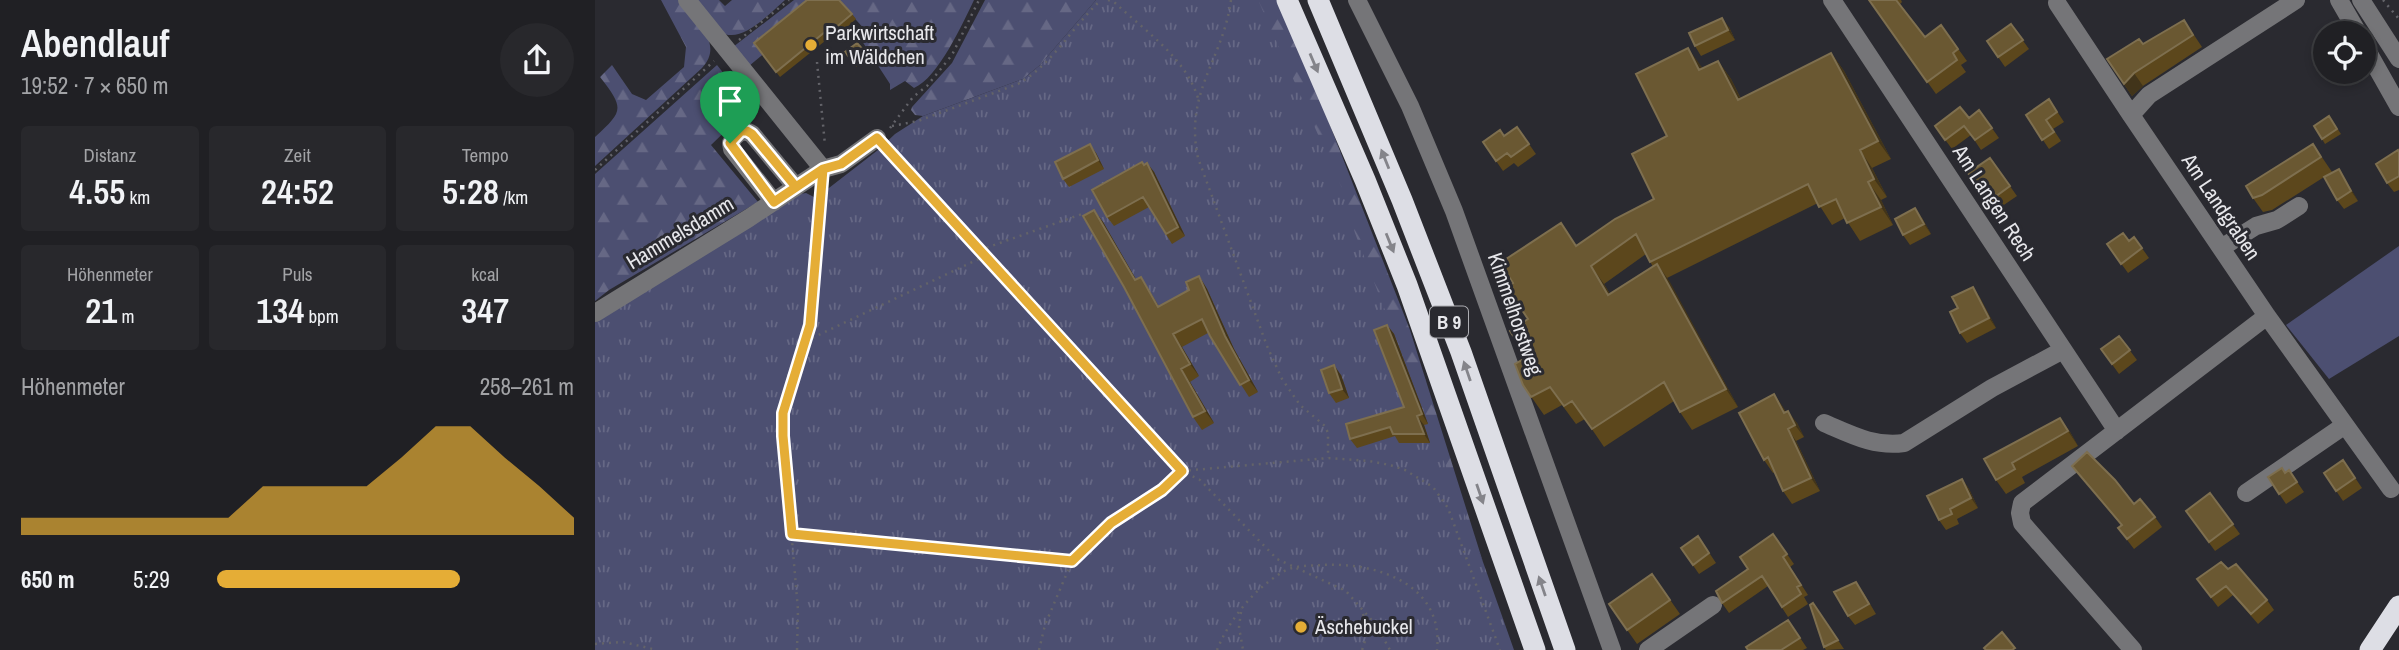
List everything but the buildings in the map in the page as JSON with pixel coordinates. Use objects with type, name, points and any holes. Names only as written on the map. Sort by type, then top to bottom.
[{"type":"highway","name":"B 9","points":[[1287,0],[1365,180],[1406,285],[1535,650]]},
{"type":"highway","name":"B 9","points":[[1318,0],[1397,188],[1461,352],[1565,650]]},
{"type":"highway","points":[[2370,650],[2399,606]]},
{"type":"street","points":[[687,0],[823,169]]},
{"type":"street","name":"Kimmelhorstweg","points":[[1357,0],[1410,106],[1454,211],[1612,650]]},
{"type":"street","name":"Am Langen Rech","points":[[1832,0],[2117,431]]},
{"type":"street","points":[[2131,115],[2149,95],[2296,0]]},
{"type":"street","points":[[2339,0],[2351,21]]},
{"type":"street","points":[[2361,0],[2399,59]]},
{"type":"street","name":"Am Landgraben","points":[[2057,3],[2267,316],[2391,489]]},
{"type":"street","points":[[2376,66],[2399,107]]},
{"type":"street","points":[[774,202],[730,143],[741,131],[752,134],[796,187]]},
{"type":"street","name":"Hammelsdamm","points":[[595,313],[823,169],[841,164],[884,132]]},
{"type":"street","points":[[2221,248],[2256,226],[2277,220],[2299,206]]},
{"type":"street","points":[[2133,650],[2022,523],[2022,503],[2267,316]]},
{"type":"street","points":[[1824,423],[1872,443],[1904,443],[1992,388],[2063,350]]},
{"type":"street","points":[[2246,492],[2345,425]]},
{"type":"street","points":[[1648,650],[1713,605]]},
{"type":"path","points":[[595,170],[710,66],[723,47],[747,34],[789,0]]},
{"type":"path","points":[[884,132],[953,55],[979,0]]},
{"type":"path","points":[[884,132],[1018,84],[1030,77],[1101,0]]},
{"type":"path","points":[[1108,0],[1114,2],[1181,65],[1193,83],[1198,98]]},
{"type":"path","points":[[1231,0],[1228,18],[1198,98],[1193,128],[1198,158],[1267,346],[1282,379],[1300,405],[1325,426],[1328,433],[1328,458]]},
{"type":"path","points":[[2383,0],[2399,19]]},
{"type":"path","points":[[797,650],[798,610],[783,413],[810,325],[826,150],[817,62]]},
{"type":"path","points":[[884,132],[985,256],[1182,471],[1199,480],[1277,559],[1325,583],[1336,585],[1361,607],[1376,625],[1390,650]]},
{"type":"path","points":[[980,250],[1082,214]]},
{"type":"path","points":[[806,341],[985,256]]},
{"type":"path","points":[[1039,650],[1051,608],[1072,561],[1111,523],[1162,490],[1182,471],[1328,458],[1390,465],[1433,487],[1448,508],[1500,650]]},
{"type":"path","points":[[792,534],[1072,561]]},
{"type":"path","points":[[1217,650],[1229,625],[1241,609],[1282,572],[1295,567],[1354,565],[1392,576],[1415,591],[1428,604],[1435,618],[1437,650]]},
{"type":"path","points":[[1361,607],[1366,627],[1366,641],[1362,650]]},
{"type":"path","points":[[1241,609],[1239,627],[1243,650]]},
{"type":"path","points":[[595,644],[623,642],[657,650]]},
{"type":"green space","points":[[661,0],[679,0],[699,24],[709,41],[708,59],[702,68],[595,166],[595,137],[611,121],[617,109],[614,96],[600,77],[612,65],[632,94],[646,100],[684,67],[686,47]]},
{"type":"green space","points":[[696,0],[719,0],[725,6],[732,0],[785,0],[754,26],[736,35],[728,35],[717,28]]},
{"type":"green space","points":[[794,0],[828,0],[749,66],[733,47]]},
{"type":"green space","points":[[838,0],[974,0],[949,49],[932,73],[914,88],[905,81],[890,90],[890,84],[860,38],[867,32]]},
{"type":"green space","points":[[985,0],[1096,0],[1040,65],[1023,79],[923,116],[915,115],[912,107],[952,63]]},
{"type":"green space","points":[[1096,0],[1258,0],[1341,186],[1355,233],[1483,562],[1514,650],[595,650],[595,318],[800,194],[806,193],[816,198],[895,134],[923,116],[1023,79],[1040,65]]},
{"type":"green space","points":[[1234,0],[1277,0],[1317,92],[1410,330],[1483,562]]},
{"type":"green space","points":[[717,65],[743,98],[743,114],[711,145],[758,202],[609,290],[595,301],[595,174]]},
{"type":"green space","points":[[2399,246],[2399,336],[2329,379],[2286,325]]},
{"type":"place","name":"Parkwirtschaft im Wäldchen","points":[[811,45]]},
{"type":"place","name":"Äschebuckel","points":[[1301,627]]},
{"type":"route","points":[[730,143],[741,131],[752,134],[796,187],[823,169],[810,325],[783,413],[792,534],[1072,561],[1111,523],[1173,482],[1182,471],[877,138],[841,164],[823,169],[774,202],[730,143]]}]
